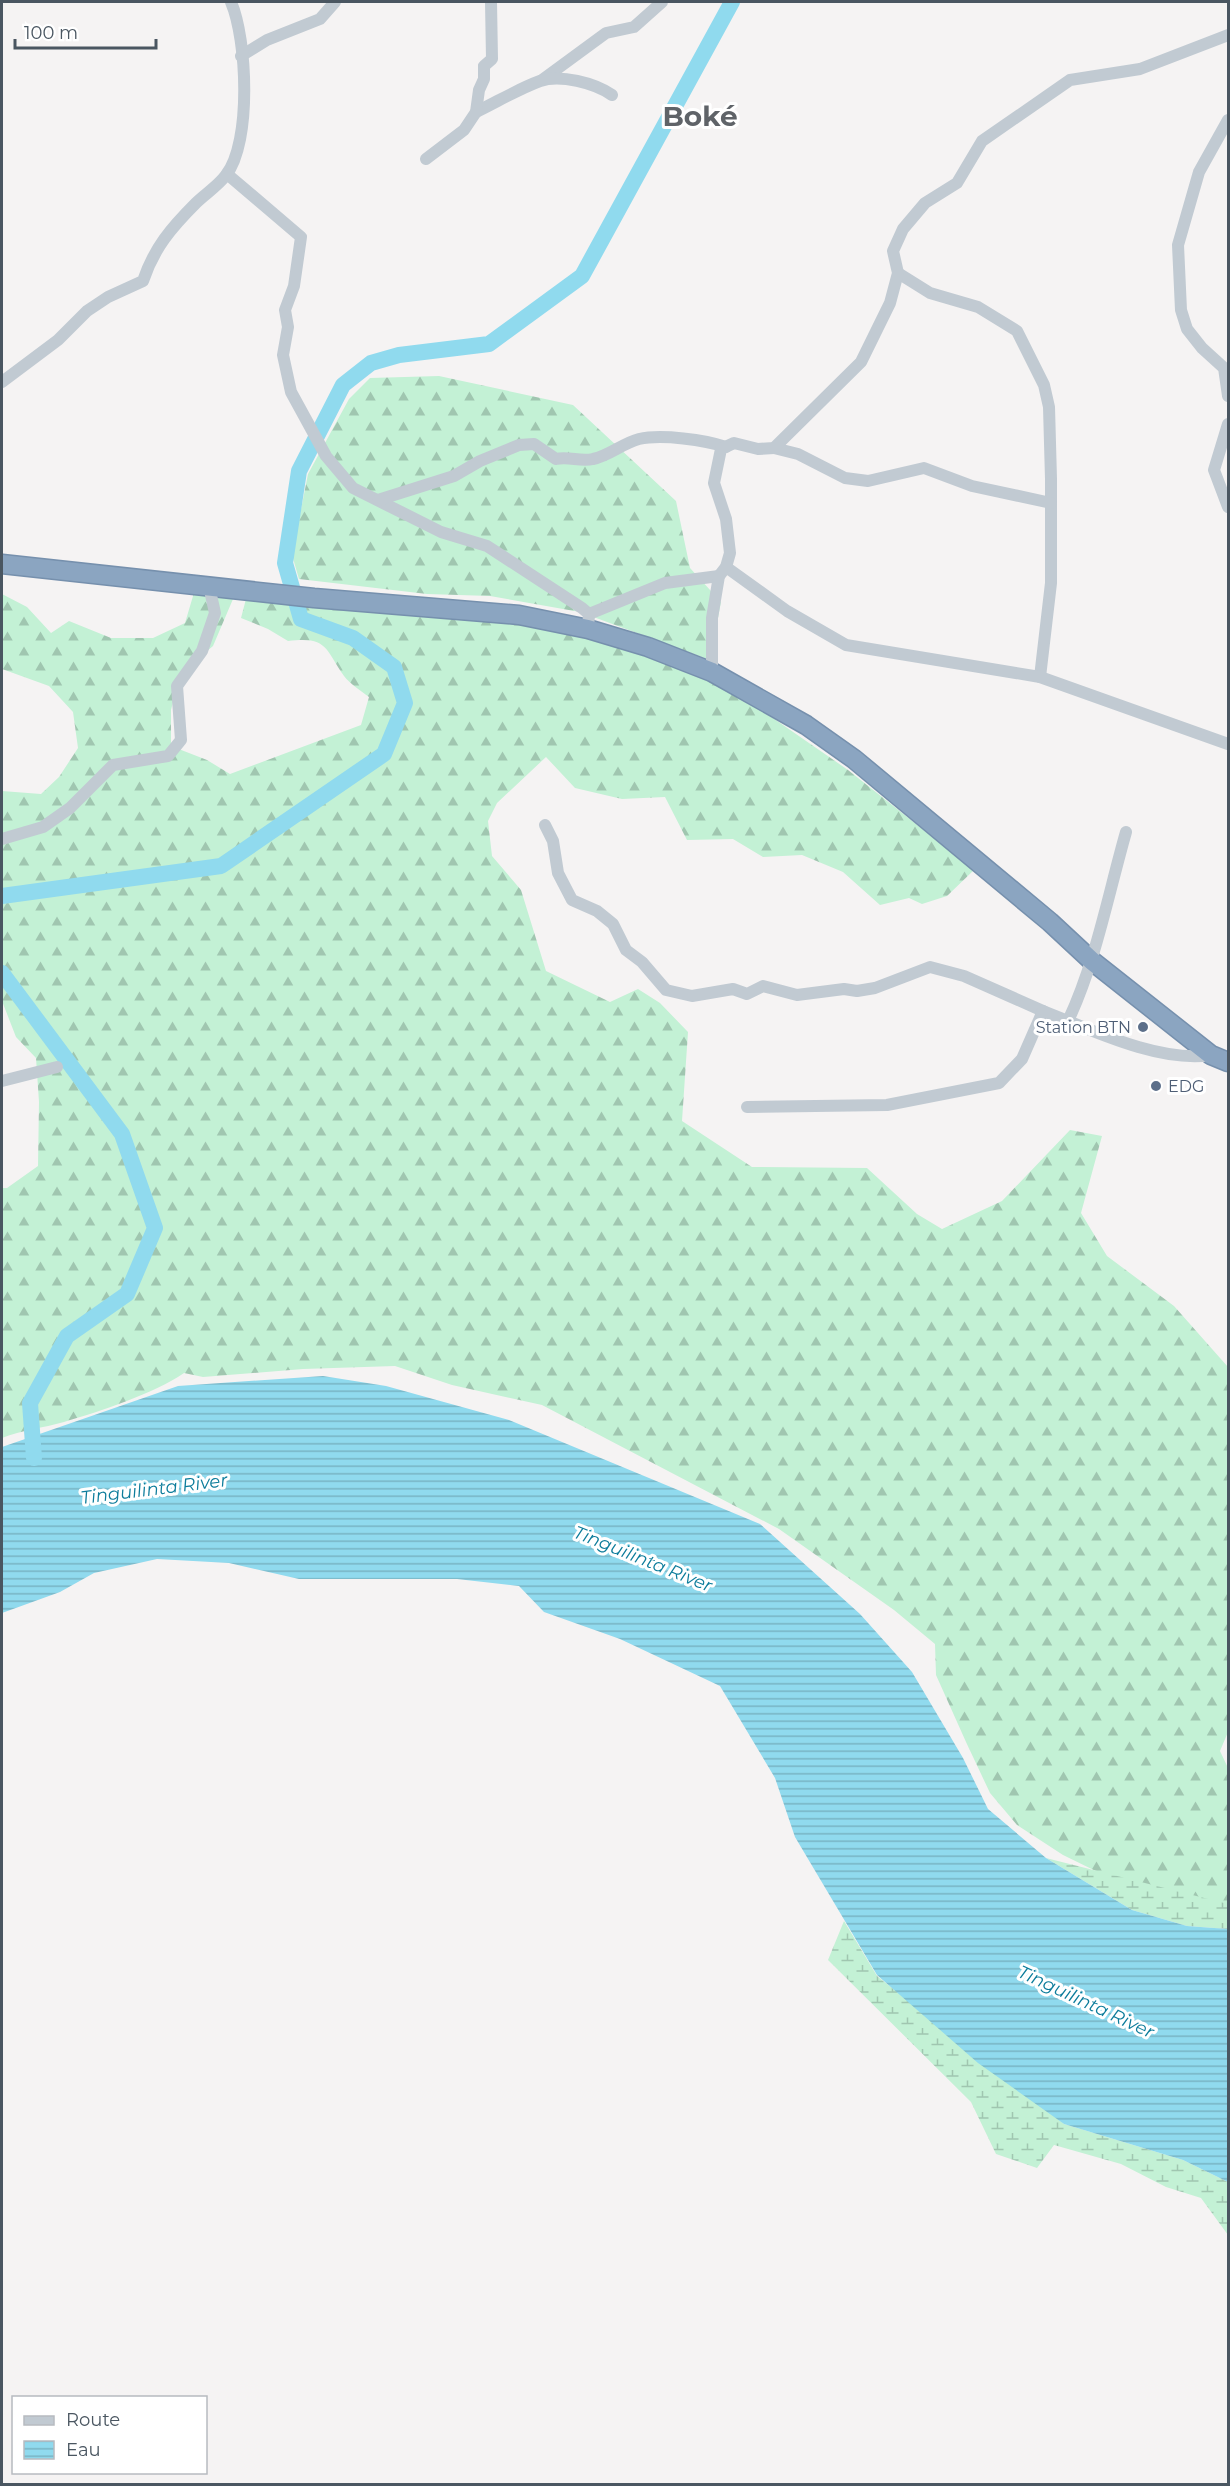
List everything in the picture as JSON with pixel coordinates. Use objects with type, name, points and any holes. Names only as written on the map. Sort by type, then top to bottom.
[{"type":"highway","points":[[2,564],[314,598],[588,621],[712,672],[806,725],[854,759],[1050,922],[1092,961],[1211,1055],[1228,1062]]},
{"type":"street","points":[[2,382],[58,340],[87,311],[108,297],[142,282],[157,246],[226,174],[240,146],[243,87],[238,18],[231,2]]},
{"type":"street","points":[[241,56],[267,40],[320,19],[336,2]]},
{"type":"street","points":[[426,159],[464,130],[476,112],[479,90],[484,79],[484,66],[492,59],[491,2]]},
{"type":"street","points":[[476,112],[542,80],[606,33],[634,27],[662,2]]},
{"type":"street","points":[[774,448],[861,362],[890,303],[898,273],[893,251],[907,221],[925,202],[957,183],[982,141],[995,134],[1047,93],[1070,80],[1140,69],[1228,35]]},
{"type":"street","points":[[542,80],[600,86],[612,95]]},
{"type":"street","points":[[1228,120],[1199,172],[1178,245],[1181,310],[1187,329],[1202,348],[1226,369],[1228,396]]},
{"type":"street","points":[[226,174],[301,237],[294,286],[285,310],[288,327],[283,355],[291,392],[326,456],[354,488],[441,532],[487,546],[588,621],[665,582],[723,571],[846,645],[1040,677],[1228,744]]},
{"type":"street","points":[[898,273],[930,293],[978,306],[1017,331],[1044,385],[1049,407],[1051,583],[1040,677]]},
{"type":"street","points":[[1228,427],[1214,470],[1228,507]]},
{"type":"street","points":[[378,500],[454,476],[480,461],[519,445],[534,444],[556,459],[567,456],[582,460],[593,459],[641,439],[704,440],[726,447]]},
{"type":"street","points":[[712,672],[712,618],[730,537],[714,483],[721,449],[734,442],[758,449],[774,448],[798,454],[845,478],[868,481],[924,468],[972,486],[1051,503]]},
{"type":"street","points":[[2,839],[43,827],[70,808],[113,765],[168,756],[181,740],[177,686],[202,651],[215,613],[209,586]]},
{"type":"street","points":[[545,825],[553,841],[558,873],[572,900],[597,911],[613,924],[626,950],[642,962],[666,990],[692,996],[733,989],[747,994],[763,986],[797,994],[844,989],[858,991],[875,988],[930,966],[964,976],[1106,1037],[1189,1058],[1211,1055]]},
{"type":"street","points":[[1068,1021],[1092,961],[1126,831]]},
{"type":"street","points":[[747,1107],[887,1105],[999,1083],[1022,1059],[1043,1011]]},
{"type":"street","points":[[2,1081],[57,1067]]},
{"type":"green space","points":[[439,376],[573,405],[676,501],[690,568],[721,602],[710,660],[580,612],[490,596],[427,594],[299,579],[292,555],[308,474],[349,399],[370,378]]},
{"type":"green space","points":[[196,586],[236,592],[213,646],[180,674],[171,710],[171,746],[207,760],[230,774],[361,725],[369,697],[346,679],[328,651],[318,642],[288,641],[268,629],[241,618],[246,599],[549,625],[684,666],[760,709],[848,770],[974,870],[947,896],[922,904],[909,898],[880,905],[843,872],[802,855],[763,857],[733,839],[687,840],[665,797],[622,799],[575,788],[546,757],[497,803],[488,821],[492,856],[521,890],[546,971],[610,1002],[638,989],[660,1003],[688,1032],[682,1121],[752,1167],[867,1168],[917,1214],[942,1229],[1002,1201],[1070,1130],[1102,1136],[1081,1213],[1107,1256],[1174,1306],[1228,1367],[1228,1732],[1220,1751],[1228,1768],[1228,1915],[1155,1900],[1063,1855],[1017,1825],[990,1793],[966,1742],[936,1675],[935,1644],[894,1610],[779,1529],[542,1405],[452,1385],[395,1366],[303,1369],[203,1377],[184,1373],[142,1395],[110,1407],[2,1438],[2,1188],[7,1188],[38,1166],[39,1102],[36,1058],[16,1037],[2,1001],[2,791],[41,794],[59,777],[78,748],[73,712],[49,686],[2,669],[2,594],[27,607],[51,633],[69,621],[111,638],[153,638],[185,623]]},
{"type":"green space","points":[[1046,1858],[1228,1904],[1228,1929],[1187,1926],[1132,1910]]},
{"type":"green space","points":[[844,1921],[877,1976],[1064,2124],[1183,2160],[1228,2182],[1228,2235],[1201,2198],[1166,2187],[1121,2164],[1054,2145],[1037,2168],[996,2154],[971,2102],[828,1960]]},
{"type":"water","name":"Tinguilinta River","points":[[323,1376],[386,1386],[509,1420],[760,1524],[860,1614],[912,1672],[963,1758],[988,1809],[1046,1858],[1132,1910],[1187,1926],[1228,1929],[1228,2182],[1183,2160],[1064,2124],[978,2063],[877,1975],[795,1837],[775,1778],[720,1686],[620,1639],[544,1612],[519,1586],[457,1579],[299,1579],[229,1563],[157,1559],[94,1573],[60,1592],[2,1613],[2,1447],[178,1386]]},
{"type":"waterway","points":[[2,896],[221,866],[384,754],[405,703],[394,667],[353,638],[301,619],[285,563],[299,471],[343,385],[371,363],[399,355],[489,344],[582,276],[732,2]]},
{"type":"waterway","points":[[2,973],[122,1134],[155,1228],[127,1294],[67,1336],[30,1403],[34,1458]]},
{"type":"place","name":"Station BTN","points":[[1143,1027]]},
{"type":"place","name":"EDG","points":[[1156,1086]]},
{"type":"district","name":"Boké","points":[[700,116]]}]
